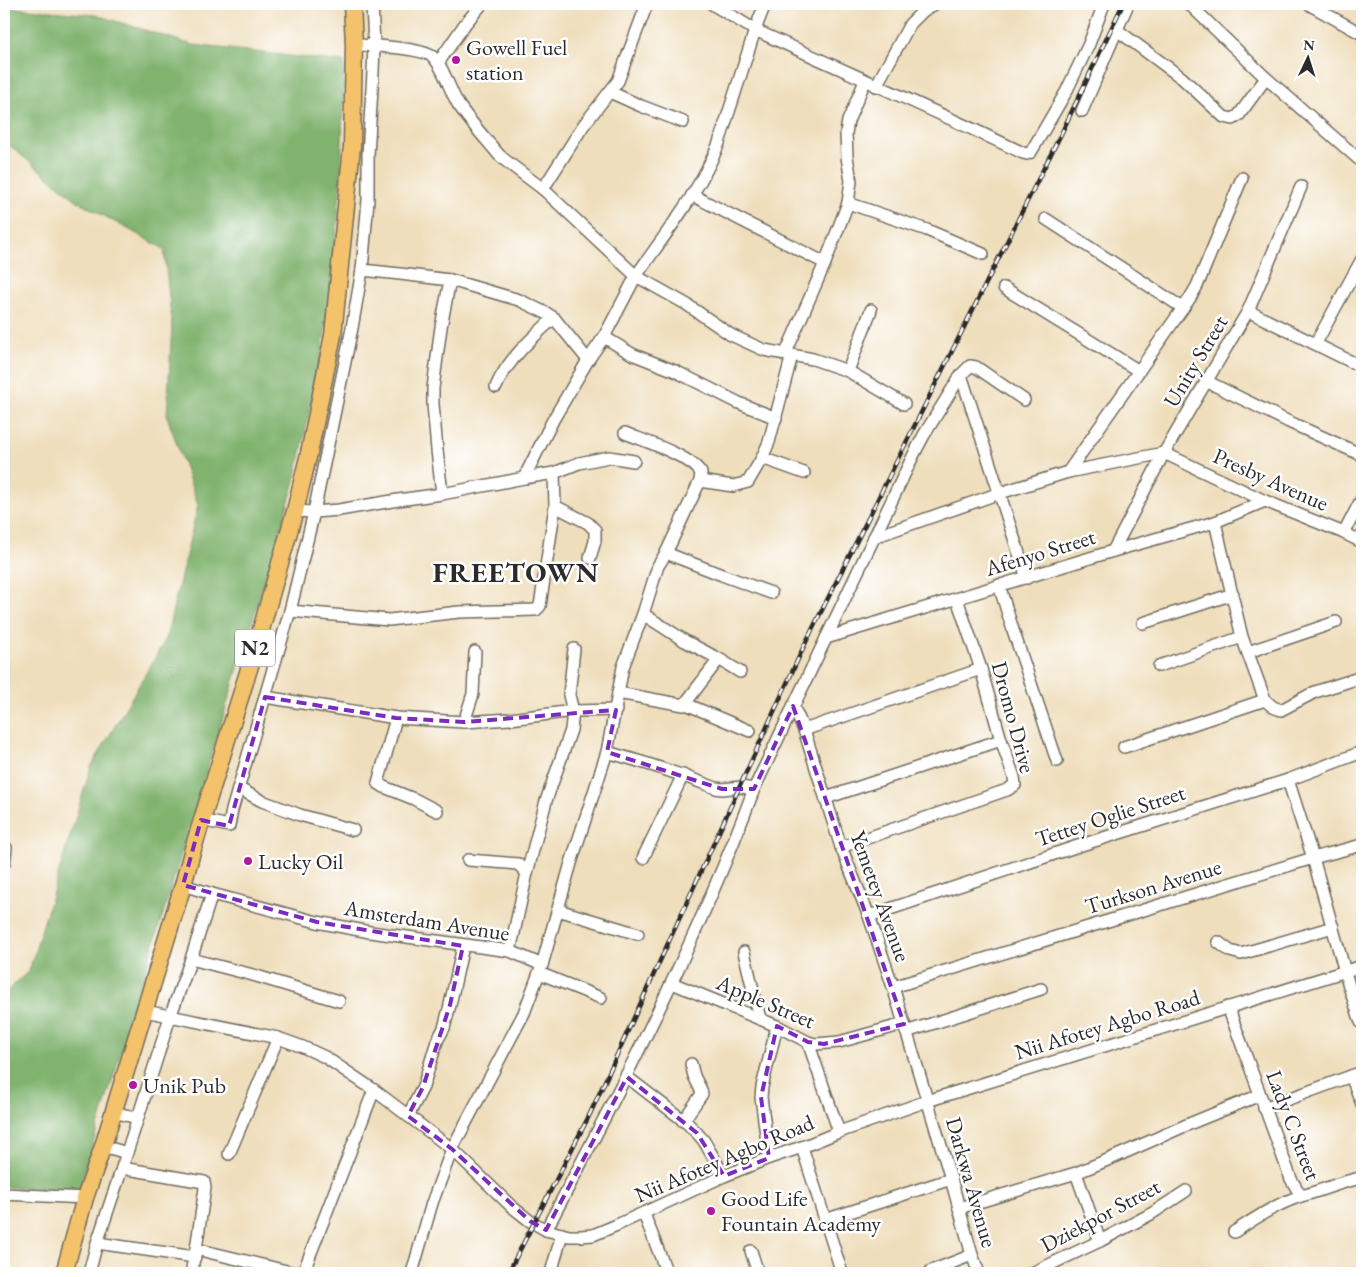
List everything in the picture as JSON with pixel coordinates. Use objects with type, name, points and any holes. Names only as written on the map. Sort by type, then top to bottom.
[{"type":"highway","name":"N2","points":[[64,1273],[85,1198],[104,1146],[201,820],[258,640],[295,511],[328,362],[335,318],[352,146],[354,45],[352,4]]},
{"type":"street","points":[[201,820],[229,826],[238,788],[290,612],[314,512],[349,344],[362,270],[368,200],[368,155],[374,45],[372,4]]},
{"type":"street","points":[[438,63],[465,24],[482,4]]},
{"type":"street","points":[[544,189],[584,126],[618,81],[647,4]]},
{"type":"street","points":[[712,4],[755,30],[1027,154],[1031,152],[1066,92],[1089,44],[1104,4]]},
{"type":"street","points":[[524,478],[552,420],[604,337],[636,276],[692,195],[712,160],[765,4]]},
{"type":"street","points":[[876,86],[910,24],[923,11],[935,4]]},
{"type":"street","points":[[1082,110],[1128,4]]},
{"type":"street","points":[[1188,4],[1266,78],[1362,162]]},
{"type":"street","points":[[1309,4],[1362,34]]},
{"type":"street","points":[[1117,30],[1182,78],[1224,117],[1229,119],[1239,115],[1266,78]]},
{"type":"street","points":[[354,45],[374,45],[423,52],[432,56],[438,63],[457,102],[493,147],[506,161],[544,189],[636,276],[686,304],[732,335],[764,350],[813,360],[848,371],[904,404]]},
{"type":"street","points":[[700,481],[733,486],[748,482],[769,442],[776,418],[788,355],[848,203],[851,181],[846,133],[848,121],[865,81]]},
{"type":"street","points":[[610,92],[683,122]]},
{"type":"street","points":[[1068,472],[1197,286],[1242,178]]},
{"type":"street","name":"Unity Street","points":[[1113,551],[1164,453],[1248,311],[1301,187]]},
{"type":"street","points":[[692,195],[824,264]]},
{"type":"street","points":[[848,203],[927,230],[982,254]]},
{"type":"street","points":[[1046,219],[1183,308]]},
{"type":"street","points":[[1316,344],[1362,259]]},
{"type":"street","points":[[362,270],[450,280],[519,300],[554,318],[588,360]]},
{"type":"street","points":[[442,494],[432,388],[450,280]]},
{"type":"street","points":[[1004,288],[1139,371]]},
{"type":"street","points":[[848,371],[871,310]]},
{"type":"street","points":[[1248,311],[1362,367]]},
{"type":"street","points":[[496,387],[499,380],[525,345],[554,318]]},
{"type":"street","points":[[604,337],[632,354],[675,371],[739,403],[776,418]]},
{"type":"street","points":[[546,1230],[627,1077],[672,983],[733,847],[754,789],[924,435],[961,375],[970,366],[976,367],[1024,400]]},
{"type":"street","points":[[961,375],[1027,578]]},
{"type":"street","points":[[1206,381],[1362,455]]},
{"type":"street","points":[[412,1273],[432,1203],[452,1149],[524,1013],[541,969],[571,863],[607,752],[623,667],[643,614],[658,566],[700,481],[701,473],[696,466],[672,452],[625,433]]},
{"type":"street","points":[[874,537],[1000,493],[1068,472],[1164,453]]},
{"type":"street","name":"Presby Avenue","points":[[1164,453],[1264,500],[1344,532],[1362,542]]},
{"type":"street","points":[[295,511],[340,510],[442,494],[554,473],[579,463],[609,457],[634,462]]},
{"type":"street","points":[[762,458],[804,473]]},
{"type":"street","points":[[290,612],[389,620],[459,612],[536,610],[540,606],[555,506],[554,473]]},
{"type":"street","points":[[1344,532],[1362,498]]},
{"type":"street","name":"Afenyo Street","points":[[826,638],[1215,522],[1264,500]]},
{"type":"street","points":[[555,506],[588,523],[595,530],[590,558]]},
{"type":"street","points":[[1215,522],[1242,637],[1265,700],[1273,707],[1281,710],[1315,692],[1362,677]]},
{"type":"street","points":[[666,553],[771,593]]},
{"type":"street","points":[[999,585],[1012,630],[1057,761]]},
{"type":"street","points":[[1143,623],[1233,594]]},
{"type":"street","name":"Dromo Drive","points":[[841,847],[1012,788],[1014,785],[1014,777],[1001,740],[981,669],[957,599]]},
{"type":"street","points":[[643,614],[685,641],[740,672]]},
{"type":"street","points":[[1248,652],[1336,622]]},
{"type":"street","points":[[1159,666],[1242,637]]},
{"type":"street","points":[[510,951],[546,801],[569,737],[573,711],[568,695],[574,649]]},
{"type":"street","points":[[464,722],[473,694],[475,652]]},
{"type":"street","points":[[686,704],[719,659]]},
{"type":"street","points":[[804,730],[981,669]]},
{"type":"street","points":[[618,693],[677,705],[686,704],[750,731]]},
{"type":"street","points":[[265,697],[396,718],[464,722],[510,720],[573,711],[616,710]]},
{"type":"street","points":[[1124,747],[1265,700]]},
{"type":"street","name":"Yemetey Avenue","points":[[793,706],[804,730],[841,847],[869,916],[927,1101]]},
{"type":"street","points":[[396,718],[378,783],[436,811]]},
{"type":"street","points":[[826,798],[1001,740]]},
{"type":"street","points":[[607,752],[648,763],[722,789],[736,786],[754,789]]},
{"type":"street","name":"Tettey Oglie Street","points":[[869,916],[1075,847],[1288,780],[1362,752]]},
{"type":"street","points":[[643,858],[683,775]]},
{"type":"street","points":[[1288,780],[1361,1022]]},
{"type":"street","points":[[238,788],[262,801],[300,815],[353,830]]},
{"type":"street","name":"Turkson Avenue","points":[[893,988],[1172,900],[1362,845]]},
{"type":"street","points":[[4,848],[6,848],[4,864]]},
{"type":"street","points":[[468,860],[518,864],[528,873]]},
{"type":"street","name":"Amsterdam Avenue","points":[[183,885],[317,922],[463,946],[510,951],[541,969],[601,998]]},
{"type":"street","points":[[89,1273],[137,1118],[212,894]]},
{"type":"street","points":[[558,910],[638,934]]},
{"type":"street","points":[[1218,942],[1230,951],[1241,954],[1333,927]]},
{"type":"street","points":[[408,1116],[423,1087],[437,1041],[444,1028],[463,946]]},
{"type":"street","points":[[744,952],[760,1019]]},
{"type":"street","points":[[191,959],[253,975],[339,1001]]},
{"type":"street","name":"Nii Afotey Agbo Road","points":[[145,1011],[278,1038],[325,1057],[374,1090],[452,1149],[530,1221],[546,1230],[569,1236],[593,1234],[644,1214],[724,1176],[927,1101],[1362,966]]},
{"type":"street","name":"Apple Street","points":[[672,983],[816,1044],[839,1042],[905,1028],[1041,989]]},
{"type":"street","name":"Lady C Street","points":[[1228,1007],[1291,1179],[1301,1196],[1319,1192],[1349,1180],[1362,1178]]},
{"type":"street","points":[[770,1158],[761,1097],[777,1026]]},
{"type":"street","points":[[229,1154],[278,1038]]},
{"type":"street","points":[[808,1042],[839,1132]]},
{"type":"street","points":[[683,1121],[702,1094],[691,1064]]},
{"type":"street","points":[[1264,1108],[1357,1074],[1362,1104]]},
{"type":"street","points":[[627,1077],[683,1121],[704,1141],[724,1176]]},
{"type":"street","points":[[303,1273],[374,1090]]},
{"type":"street","points":[[960,1208],[1076,1173],[1260,1095]]},
{"type":"street","name":"Darkwa Avenue","points":[[927,1101],[960,1208],[972,1256],[979,1273]]},
{"type":"street","points":[[114,1112],[137,1118]]},
{"type":"street","points":[[104,1146],[127,1153]]},
{"type":"street","points":[[802,1147],[842,1273]]},
{"type":"street","points":[[122,1168],[204,1182],[196,1253],[191,1273]]},
{"type":"street","points":[[1076,1173],[1100,1241]]},
{"type":"street","points":[[825,1220],[951,1179]]},
{"type":"street","name":"Dziekpor Street","points":[[1032,1273],[1100,1241],[1151,1214],[1186,1191]]},
{"type":"street","points":[[4,1194],[85,1198]]},
{"type":"street","points":[[1234,1232],[1265,1211],[1284,1201],[1301,1196]]},
{"type":"street","points":[[644,1214],[667,1273]]},
{"type":"street","points":[[551,1273],[562,1234]]},
{"type":"street","points":[[97,1243],[196,1253],[295,1273]]},
{"type":"street","points":[[751,1251],[758,1273]]},
{"type":"street","points":[[930,1273],[972,1256]]},
{"type":"highlighted area","points":[[265,697],[396,718],[464,722],[616,710],[607,752],[722,789],[754,789],[793,706],[904,1024],[824,1044],[808,1042],[777,1026],[761,1097],[769,1158],[724,1176],[697,1133],[627,1077],[546,1230],[530,1221],[452,1149],[408,1116],[423,1087],[450,1005],[463,946],[317,922],[183,885],[201,820],[229,826]]},
{"type":"green space","points":[[4,7],[96,15],[193,45],[344,62],[341,180],[331,287],[323,345],[295,481],[79,1189],[4,1187],[4,994],[29,971],[91,767],[166,639],[198,505],[167,416],[172,325],[164,249],[79,202],[4,141]]},
{"type":"railway","points":[[508,1273],[589,1116],[804,646],[1062,132],[1123,4]]},
{"type":"place","name":"Gowell Fuel station","points":[[456,60]]},
{"type":"place","name":"Lucky Oil","points":[[248,861]]},
{"type":"place","name":"Unik Pub","points":[[133,1085]]},
{"type":"place","name":"Good Life Fountain Academy","points":[[711,1211]]},
{"type":"district","name":"FREETOWN","points":[[516,572]]}]
